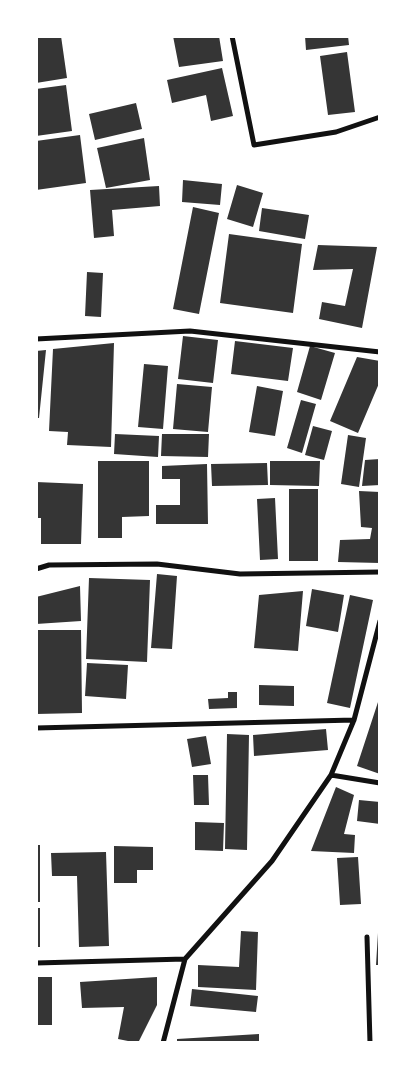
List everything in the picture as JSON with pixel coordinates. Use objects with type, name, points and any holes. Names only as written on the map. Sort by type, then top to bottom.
[{"type":"street","points":[[232,36],[254,145],[336,132],[380,117]]},
{"type":"street","points":[[36,339],[190,330],[380,352]]},
{"type":"street","points":[[36,569],[49,566],[157,564],[240,574],[380,572]]},
{"type":"street","points":[[163,1043],[185,959],[272,861],[331,775],[354,720],[380,621]]},
{"type":"street","points":[[36,728],[354,720]]},
{"type":"street","points":[[331,775],[380,783]]},
{"type":"street","points":[[367,937],[370,1043]]},
{"type":"street","points":[[36,963],[185,959]]},
{"type":"building","points":[[36,36],[61,36],[67,78],[36,83]]},
{"type":"building","points":[[173,36],[219,36],[223,61],[179,67]]},
{"type":"building","points":[[305,36],[348,36],[349,45],[306,50]]},
{"type":"building","points":[[347,52],[355,112],[328,115],[320,56]]},
{"type":"building","points":[[222,68],[233,116],[211,121],[206,95],[172,103],[167,80]]},
{"type":"building","points":[[66,85],[72,131],[36,136],[36,89]]},
{"type":"building","points":[[136,103],[142,129],[95,140],[89,114]]},
{"type":"building","points":[[80,135],[86,183],[36,190],[36,141]]},
{"type":"building","points":[[144,138],[150,180],[106,188],[97,148]]},
{"type":"building","points":[[183,180],[222,184],[220,205],[182,202]]},
{"type":"building","points":[[237,185],[263,193],[253,227],[227,219]]},
{"type":"building","points":[[159,186],[160,206],[112,210],[114,236],[94,238],[90,190]]},
{"type":"building","points":[[193,207],[219,213],[199,314],[173,309]]},
{"type":"building","points":[[262,208],[309,215],[305,239],[259,231]]},
{"type":"building","points":[[229,234],[302,244],[293,313],[220,303]]},
{"type":"building","points":[[318,245],[377,247],[362,328],[319,319],[322,302],[345,306],[353,269],[313,270]]},
{"type":"building","points":[[87,272],[103,273],[101,317],[85,316]]},
{"type":"building","points":[[183,336],[218,340],[213,383],[178,379]]},
{"type":"building","points":[[235,341],[293,348],[288,381],[231,374]]},
{"type":"building","points":[[114,343],[111,447],[67,445],[68,432],[49,431],[53,349]]},
{"type":"building","points":[[310,346],[335,353],[321,400],[297,392]]},
{"type":"building","points":[[46,350],[39,418],[36,418],[36,351]]},
{"type":"building","points":[[357,357],[380,361],[380,381],[358,433],[330,421]]},
{"type":"building","points":[[144,364],[168,366],[163,429],[138,427]]},
{"type":"building","points":[[177,384],[212,387],[208,432],[173,429]]},
{"type":"building","points":[[257,386],[283,391],[275,436],[249,432]]},
{"type":"building","points":[[301,400],[316,404],[302,453],[287,448]]},
{"type":"building","points":[[313,426],[332,431],[324,460],[305,455]]},
{"type":"building","points":[[115,434],[159,436],[158,457],[114,454]]},
{"type":"building","points":[[162,434],[209,434],[208,457],[161,456]]},
{"type":"building","points":[[348,435],[366,438],[359,487],[341,484]]},
{"type":"building","points":[[380,459],[380,485],[362,486],[365,460]]},
{"type":"building","points":[[98,461],[149,461],[149,516],[122,517],[122,538],[98,538]]},
{"type":"building","points":[[270,461],[320,461],[319,486],[270,485]]},
{"type":"building","points":[[267,463],[268,485],[212,486],[211,464]]},
{"type":"building","points":[[207,464],[208,524],[156,524],[156,505],[180,505],[180,479],[162,479],[162,466]]},
{"type":"building","points":[[36,482],[83,484],[81,544],[41,544],[41,518],[36,518]]},
{"type":"building","points":[[289,489],[318,489],[318,561],[289,561]]},
{"type":"building","points":[[359,491],[380,492],[380,563],[338,562],[340,540],[370,539],[372,528],[361,527]]},
{"type":"building","points":[[275,498],[278,559],[260,560],[257,499]]},
{"type":"building","points":[[157,574],[177,576],[172,649],[151,648]]},
{"type":"building","points":[[89,578],[150,580],[147,662],[86,659]]},
{"type":"building","points":[[80,586],[81,621],[36,624],[36,597]]},
{"type":"building","points":[[312,589],[344,595],[338,632],[306,626]]},
{"type":"building","points":[[303,591],[298,651],[254,648],[259,595]]},
{"type":"building","points":[[350,595],[373,600],[350,708],[327,703]]},
{"type":"building","points":[[36,630],[81,630],[82,713],[36,714]]},
{"type":"building","points":[[87,663],[128,665],[126,699],[85,696]]},
{"type":"building","points":[[259,685],[294,686],[294,706],[259,705]]},
{"type":"building","points":[[228,692],[237,692],[237,708],[209,709],[208,699],[228,698]]},
{"type":"building","points":[[380,699],[380,774],[357,766]]},
{"type":"building","points":[[326,729],[328,750],[254,756],[253,735]]},
{"type":"building","points":[[227,734],[249,735],[247,850],[225,849]]},
{"type":"building","points":[[206,736],[211,764],[192,767],[187,739]]},
{"type":"building","points":[[193,775],[208,775],[209,805],[194,805]]},
{"type":"building","points":[[336,787],[354,795],[344,834],[355,835],[354,853],[311,851]]},
{"type":"building","points":[[359,800],[380,802],[380,824],[357,821]]},
{"type":"building","points":[[195,822],[224,823],[223,851],[195,850]]},
{"type":"building","points":[[36,845],[40,845],[40,902],[36,902]]},
{"type":"building","points":[[114,846],[153,847],[153,870],[137,870],[137,883],[114,883]]},
{"type":"building","points":[[106,852],[109,946],[79,947],[77,876],[52,876],[51,853]]},
{"type":"building","points":[[358,857],[361,904],[340,905],[337,858]]},
{"type":"building","points":[[36,908],[40,908],[40,947],[36,947]]},
{"type":"building","points":[[241,931],[258,932],[256,990],[198,987],[198,965],[239,967]]},
{"type":"building","points":[[378,933],[380,933],[380,965],[376,965]]},
{"type":"building","points":[[36,977],[52,977],[52,1025],[36,1025]]},
{"type":"building","points":[[157,977],[157,1005],[138,1043],[118,1039],[124,1007],[82,1008],[80,982]]},
{"type":"building","points":[[192,989],[258,996],[256,1012],[190,1006]]},
{"type":"building","points":[[259,1034],[259,1043],[177,1043],[177,1039]]}]
